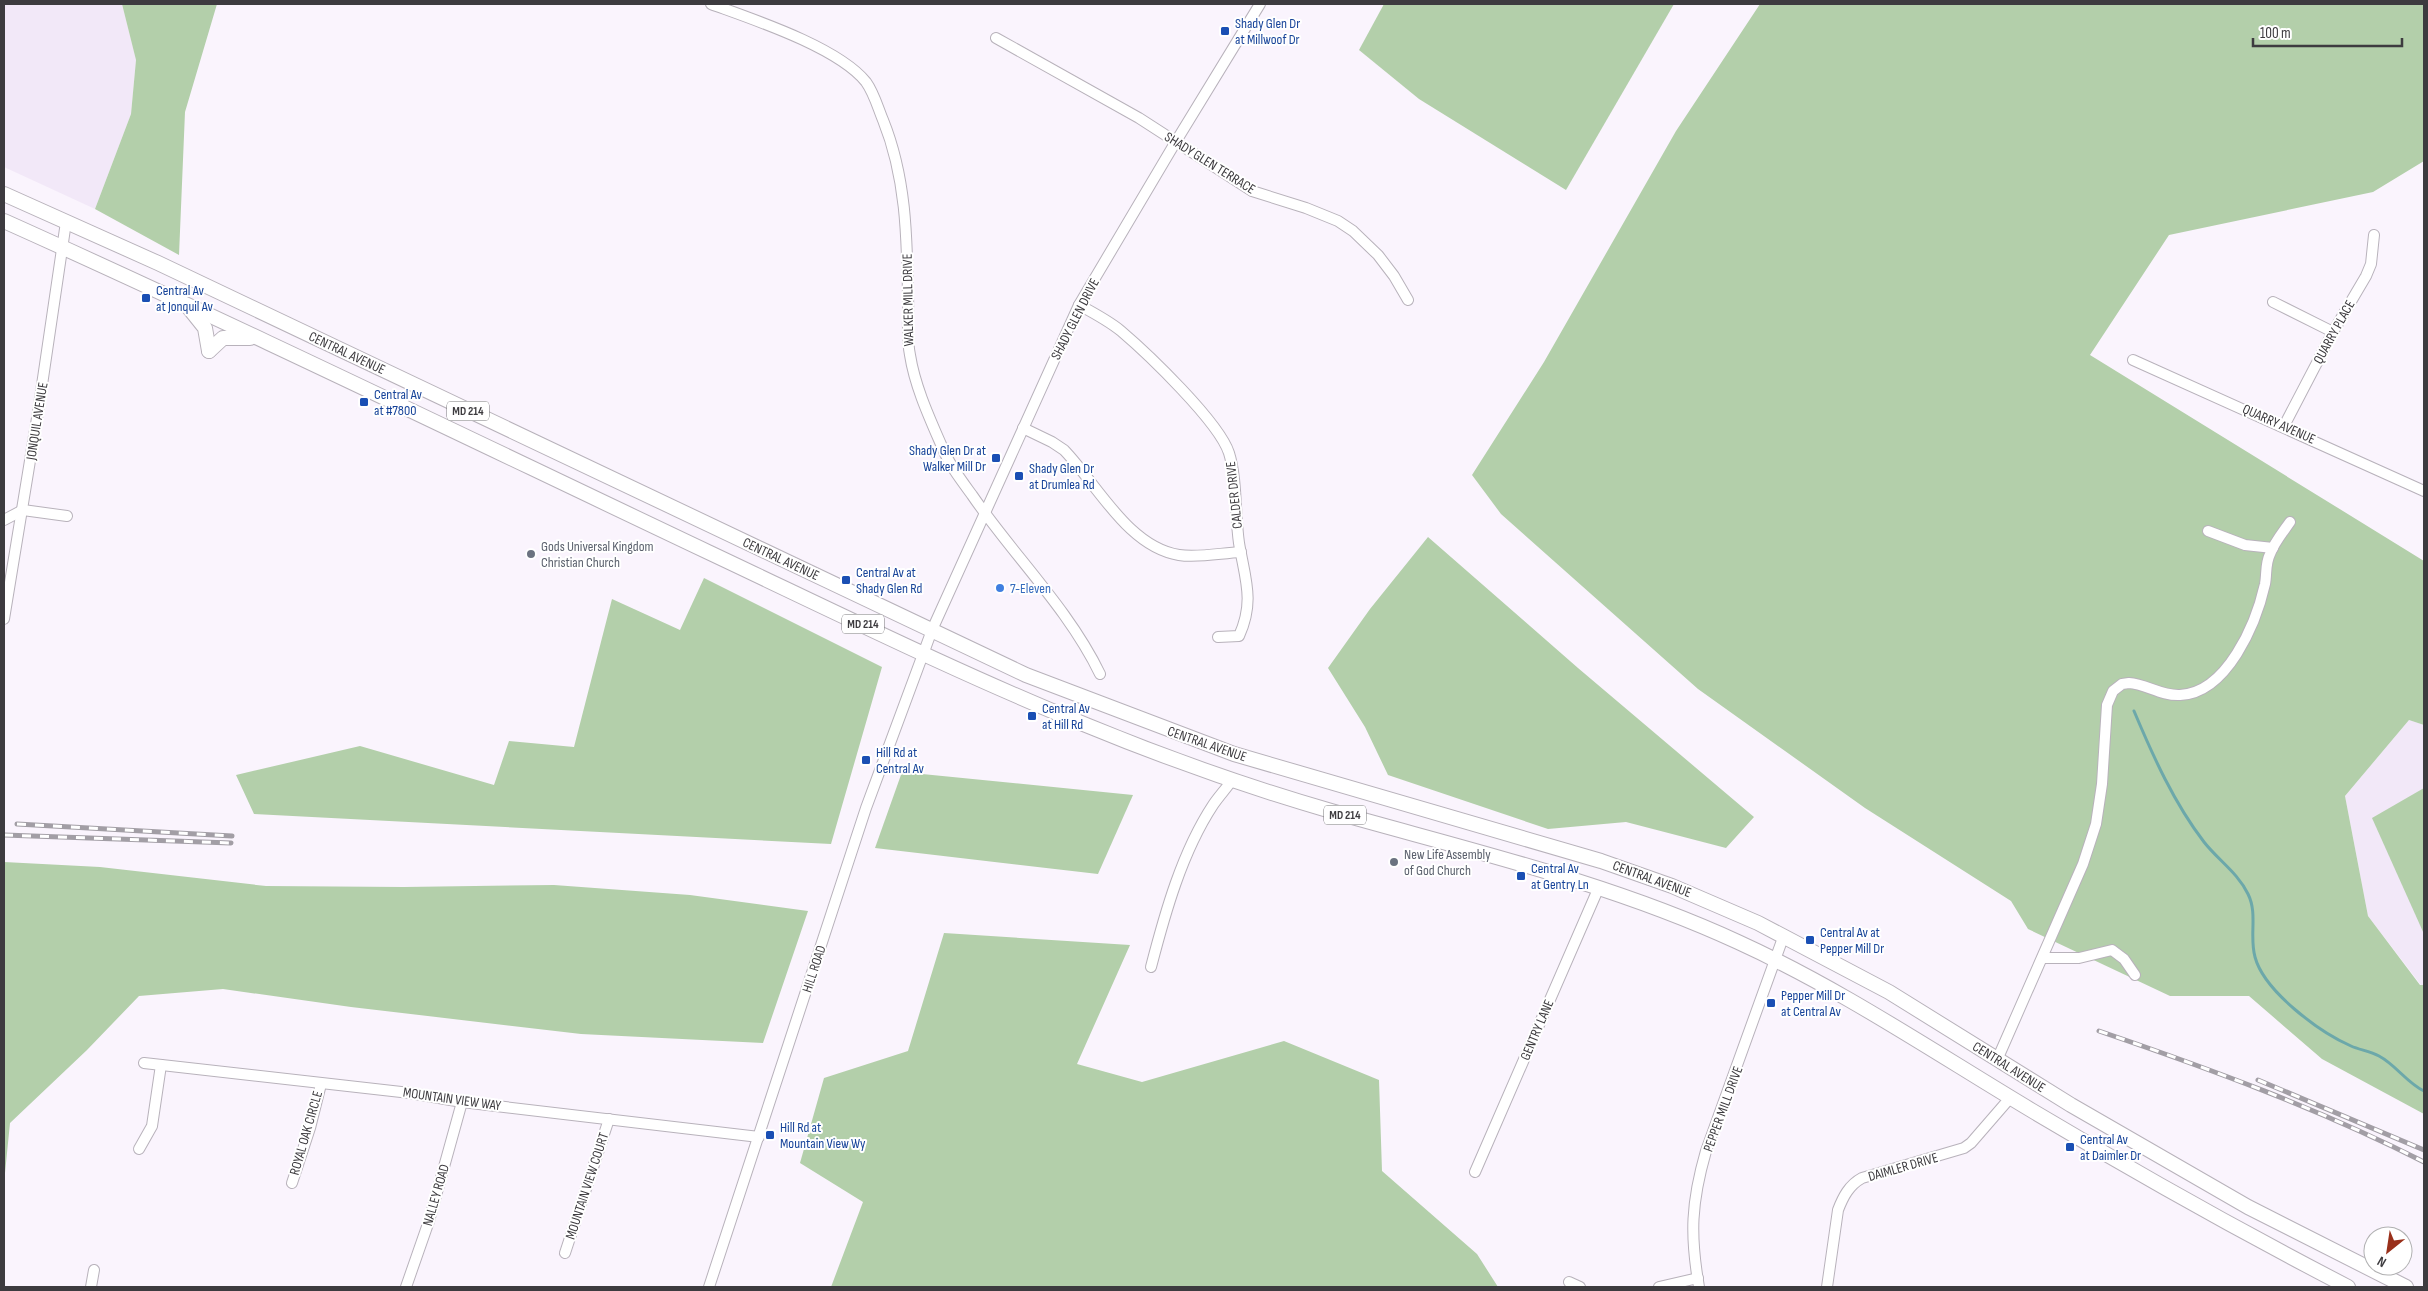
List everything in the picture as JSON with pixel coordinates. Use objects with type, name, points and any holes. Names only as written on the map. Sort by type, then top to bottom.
[{"type":"main road","name":"CENTRAL AVENUE","points":[[4,194],[1026,675],[1225,751],[1601,861],[1702,898],[1784,936],[1889,992],[2071,1106],[2248,1207],[2406,1287]]},
{"type":"main road","name":"CENTRAL AVENUE","points":[[4,221],[185,304],[922,652],[1080,723],[1232,780],[1332,811],[1599,887],[1672,914],[1775,960],[1862,1006],[2010,1098],[2219,1219],[2348,1287]]},
{"type":"main road","points":[[185,304],[205,328],[209,351],[224,338],[236,336],[257,338]]},
{"type":"street","name":"WALKER MILL DRIVE","points":[[711,4],[769,24],[819,49],[850,68],[866,82],[877,103],[893,144],[907,228],[911,360],[944,452],[983,514],[1086,644],[1100,674]]},
{"type":"street","name":"SHADY GLEN DRIVE","points":[[922,652],[983,514],[1080,305],[1175,143],[1260,4]]},
{"type":"street","name":"SHADY GLEN TERRACE","points":[[996,38],[1138,118],[1252,191],[1325,215],[1353,231],[1370,245],[1386,265],[1408,300]]},
{"type":"street","name":"JONQUIL AVENUE","points":[[4,619],[64,248],[66,222]]},
{"type":"street","name":"QUARRY PLACE","points":[[2284,426],[2369,268],[2374,235]]},
{"type":"street","points":[[2273,302],[2333,332]]},
{"type":"street","name":"CALDER DRIVE","points":[[1080,305],[1121,331],[1174,382],[1221,437],[1231,466],[1241,552],[1249,597],[1247,618],[1239,636],[1218,637]]},
{"type":"street","name":"QUARRY AVENUE","points":[[2134,360],[2424,490]]},
{"type":"street","points":[[1023,428],[1064,450],[1131,529],[1152,545],[1182,555],[1241,552]]},
{"type":"street","points":[[4,520],[23,510],[67,516]]},
{"type":"street","points":[[1997,1060],[2083,864],[2096,824],[2102,784],[2105,720],[2110,696],[2122,684],[2128,683],[2170,695],[2180,695],[2203,688],[2215,681],[2226,669],[2248,632],[2260,603],[2265,582],[2266,563],[2273,548],[2290,522]]},
{"type":"street","points":[[2208,531],[2245,545],[2273,548]]},
{"type":"street","name":"HILL ROAD","points":[[709,1287],[866,808],[922,652]]},
{"type":"street","points":[[1151,967],[1162,925],[1188,855],[1214,804],[1232,780]]},
{"type":"street","name":"GENTRY LANE","points":[[1475,1172],[1599,887]]},
{"type":"street","name":"PEPPER MILL DRIVE","points":[[1699,1283],[1693,1231],[1694,1204],[1698,1183],[1706,1152],[1784,936]]},
{"type":"street","points":[[2043,958],[2079,958],[2112,950],[2124,959],[2135,975]]},
{"type":"street","name":"MOUNTAIN VIEW WAY","points":[[144,1063],[320,1084],[410,1092],[462,1102],[759,1137]]},
{"type":"street","points":[[139,1149],[152,1126],[161,1065]]},
{"type":"street","name":"ROYAL OAK CIRCLE","points":[[292,1183],[310,1128],[320,1084]]},
{"type":"street","name":"DAIMLER DRIVE","points":[[1827,1287],[1838,1210],[1842,1199],[1853,1184],[1862,1178],[1964,1148],[1972,1143],[2010,1098]]},
{"type":"street","name":"NALLEY ROAD","points":[[406,1287],[429,1221],[462,1102]]},
{"type":"street","name":"MOUNTAIN VIEW COURT","points":[[565,1253],[609,1119]]},
{"type":"street","points":[[91,1287],[94,1270]]},
{"type":"street","points":[[1569,1282],[1580,1287]]},
{"type":"street","points":[[1659,1287],[1699,1283]]},
{"type":"shaded area","points":[[4,4],[122,4],[136,60],[131,114],[95,209],[4,167]]},
{"type":"shaded area","points":[[2409,720],[2424,725],[2424,985],[2421,985],[2368,916],[2345,796]]},
{"type":"green space","points":[[122,4],[217,4],[185,112],[179,255],[95,209],[131,114],[136,60]]},
{"type":"green space","points":[[1384,4],[1674,4],[1566,190],[1419,99],[1359,50]]},
{"type":"green space","points":[[1760,4],[2424,4],[2424,161],[2373,192],[2169,235],[2090,355],[2424,561],[2424,725],[2409,720],[2345,796],[2368,916],[2420,985],[2424,985],[2424,1114],[2322,1059],[2249,996],[2170,996],[2028,929],[2011,901],[1865,808],[1698,689],[1501,514],[1472,475],[1544,362],[1676,131]]},
{"type":"green space","points":[[1428,537],[1578,668],[1754,817],[1726,848],[1626,822],[1548,829],[1388,775],[1365,727],[1328,668],[1370,609]]},
{"type":"green space","points":[[704,578],[882,667],[831,844],[254,814],[236,775],[360,746],[494,785],[509,741],[574,747],[612,599],[680,630]]},
{"type":"green space","points":[[902,772],[1133,795],[1098,874],[875,848]]},
{"type":"green space","points":[[2424,788],[2424,934],[2372,818]]},
{"type":"green space","points":[[4,862],[100,867],[266,886],[554,885],[690,895],[808,911],[763,1043],[581,1034],[351,1007],[223,989],[139,996],[87,1050],[10,1123],[4,1183]]},
{"type":"green space","points":[[944,933],[1130,945],[1077,1064],[1142,1082],[1284,1041],[1379,1080],[1382,1171],[1477,1254],[1498,1287],[831,1287],[863,1202],[800,1163],[824,1078],[908,1051]]},
{"type":"waterway","points":[[2134,711],[2157,762],[2183,811],[2204,842],[2239,880],[2248,894],[2253,917],[2253,949],[2260,970],[2269,983],[2294,1009],[2309,1021],[2338,1040],[2379,1056],[2424,1091]]},
{"type":"railway","points":[[17,824],[232,836]]},
{"type":"railway","points":[[4,835],[231,843]]},
{"type":"railway","points":[[2099,1031],[2182,1060],[2305,1107],[2424,1162]]},
{"type":"railway","points":[[2258,1080],[2424,1150]]},
{"type":"place","name":"Shady Glen Dr at Millwoof Dr","points":[[1225,31]]},
{"type":"place","name":"Central Av at Jonquil Av","points":[[146,298]]},
{"type":"place","name":"Central Av at #7800","points":[[364,402]]},
{"type":"place","name":"Shady Glen Dr at Walker Mill Dr","points":[[996,458]]},
{"type":"place","name":"Shady Glen Dr at Drumlea Rd","points":[[1019,476]]},
{"type":"place","name":"Gods Universal Kingdom Christian Church","points":[[531,554]]},
{"type":"place","name":"Central Av at Shady Glen Rd","points":[[846,580]]},
{"type":"place","name":"7-Eleven","points":[[1000,588]]},
{"type":"place","name":"Central Av at Hill Rd","points":[[1032,716]]},
{"type":"place","name":"Hill Rd at Central Av","points":[[866,760]]},
{"type":"place","name":"New Life Assembly of God Church","points":[[1394,862]]},
{"type":"place","name":"Central Av at Gentry Ln","points":[[1521,876]]},
{"type":"place","name":"Central Av at Pepper Mill Dr","points":[[1810,940]]},
{"type":"place","name":"Pepper Mill Dr at Central Av","points":[[1771,1003]]},
{"type":"place","name":"Hill Rd at Mountain View Wy","points":[[770,1135]]},
{"type":"place","name":"Central Av at Daimler Dr","points":[[2070,1147]]}]
